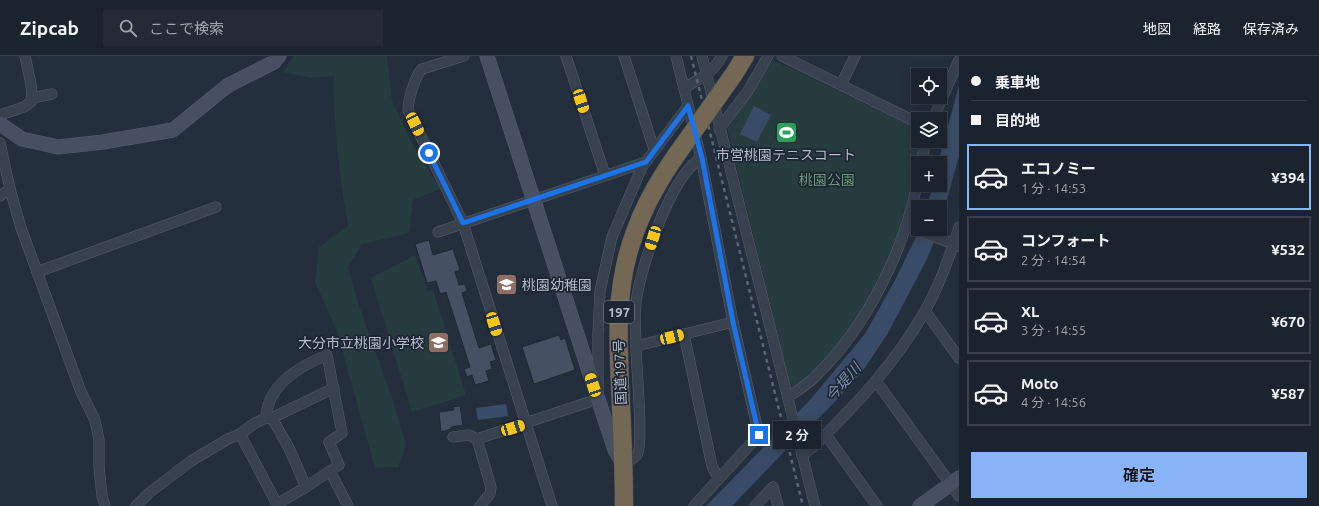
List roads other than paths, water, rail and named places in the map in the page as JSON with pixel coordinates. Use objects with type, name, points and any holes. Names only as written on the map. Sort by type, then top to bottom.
[{"type":"highway","name":"国道197号","points":[[624,506],[624,464],[618,337],[622,285],[630,247],[646,204],[662,175],[734,74],[745,56]]},
{"type":"street","points":[[0,115],[29,104],[32,101],[30,80],[25,56]]},
{"type":"street","points":[[0,124],[22,139],[58,147],[103,142],[173,130],[227,86],[274,62],[279,56]]},
{"type":"street","points":[[464,56],[422,69],[418,73],[408,104],[408,110],[463,223],[552,506]]},
{"type":"street","points":[[487,56],[615,450],[624,464],[636,456],[639,450],[640,433],[636,366],[636,303],[646,262],[653,238],[671,194],[685,173],[695,162],[702,158]]},
{"type":"street","points":[[566,56],[605,175]]},
{"type":"street","points":[[624,56],[654,149]]},
{"type":"street","points":[[676,56],[702,158],[733,322],[759,435],[718,478],[694,506]]},
{"type":"street","points":[[702,56],[719,129],[815,506]]},
{"type":"street","points":[[684,88],[715,68],[722,56]]},
{"type":"street","points":[[719,129],[748,91],[768,56]]},
{"type":"street","points":[[782,56],[911,120]]},
{"type":"street","points":[[841,85],[855,56]]},
{"type":"street","points":[[936,112],[959,60]]},
{"type":"street","points":[[32,98],[52,94]]},
{"type":"street","points":[[598,399],[598,334],[600,291],[612,237],[642,167],[654,149],[688,106]]},
{"type":"street","points":[[0,143],[10,189],[21,228],[81,392],[94,420],[99,440],[99,467],[102,496],[105,506]]},
{"type":"street","points":[[438,232],[646,162]]},
{"type":"street","points":[[0,196],[10,189]]},
{"type":"street","points":[[788,397],[814,378],[844,344],[867,312],[909,227],[916,192]]},
{"type":"street","points":[[37,272],[216,207]]},
{"type":"street","points":[[909,227],[956,245]]},
{"type":"street","points":[[801,451],[811,449],[826,435],[876,381],[900,350],[925,311],[940,281],[956,245],[959,227]]},
{"type":"street","points":[[925,311],[959,358]]},
{"type":"street","points":[[636,346],[733,322]]},
{"type":"street","points":[[684,334],[712,466],[718,478]]},
{"type":"street","points":[[240,434],[276,505],[306,487],[338,465],[329,442],[342,433],[327,355],[306,364],[290,375],[273,394],[268,403],[269,418],[289,448],[306,487]]},
{"type":"street","points":[[876,381],[955,481],[959,496]]},
{"type":"street","points":[[136,506],[149,493],[191,461],[228,439],[240,434],[255,423],[334,388]]},
{"type":"street","points":[[453,437],[469,435],[477,439],[598,399]]},
{"type":"street","points":[[826,435],[877,506]]},
{"type":"street","points":[[477,439],[491,487],[490,494],[480,506]]},
{"type":"street","points":[[330,471],[348,506]]},
{"type":"street","points":[[920,506],[955,481]]},
{"type":"street","points":[[755,506],[773,487],[778,506]]},
{"type":"water","points":[[959,85],[959,156],[947,200],[929,200],[931,192],[947,192],[947,156],[940,156],[942,148],[947,148],[947,130]]},
{"type":"water","points":[[754,106],[771,115],[757,142],[740,134]]},
{"type":"water","name":"今堤川","points":[[917,236],[936,236],[927,259],[888,333],[862,372],[828,409],[732,506],[706,506],[810,400],[865,334],[894,282]]},
{"type":"water","points":[[506,404],[508,416],[478,420],[476,408]]},
{"type":"railway","points":[[691,56],[803,506]]},
{"type":"place","name":"市営桃園テニスコート","points":[[786,133]]},
{"type":"place","name":"桃園幼稚園","points":[[506,285]]},
{"type":"place","name":"大分市立桃園小学校","points":[[439,343]]},
{"type":"park label","name":"桃園公園","points":[[827,180]]}]
